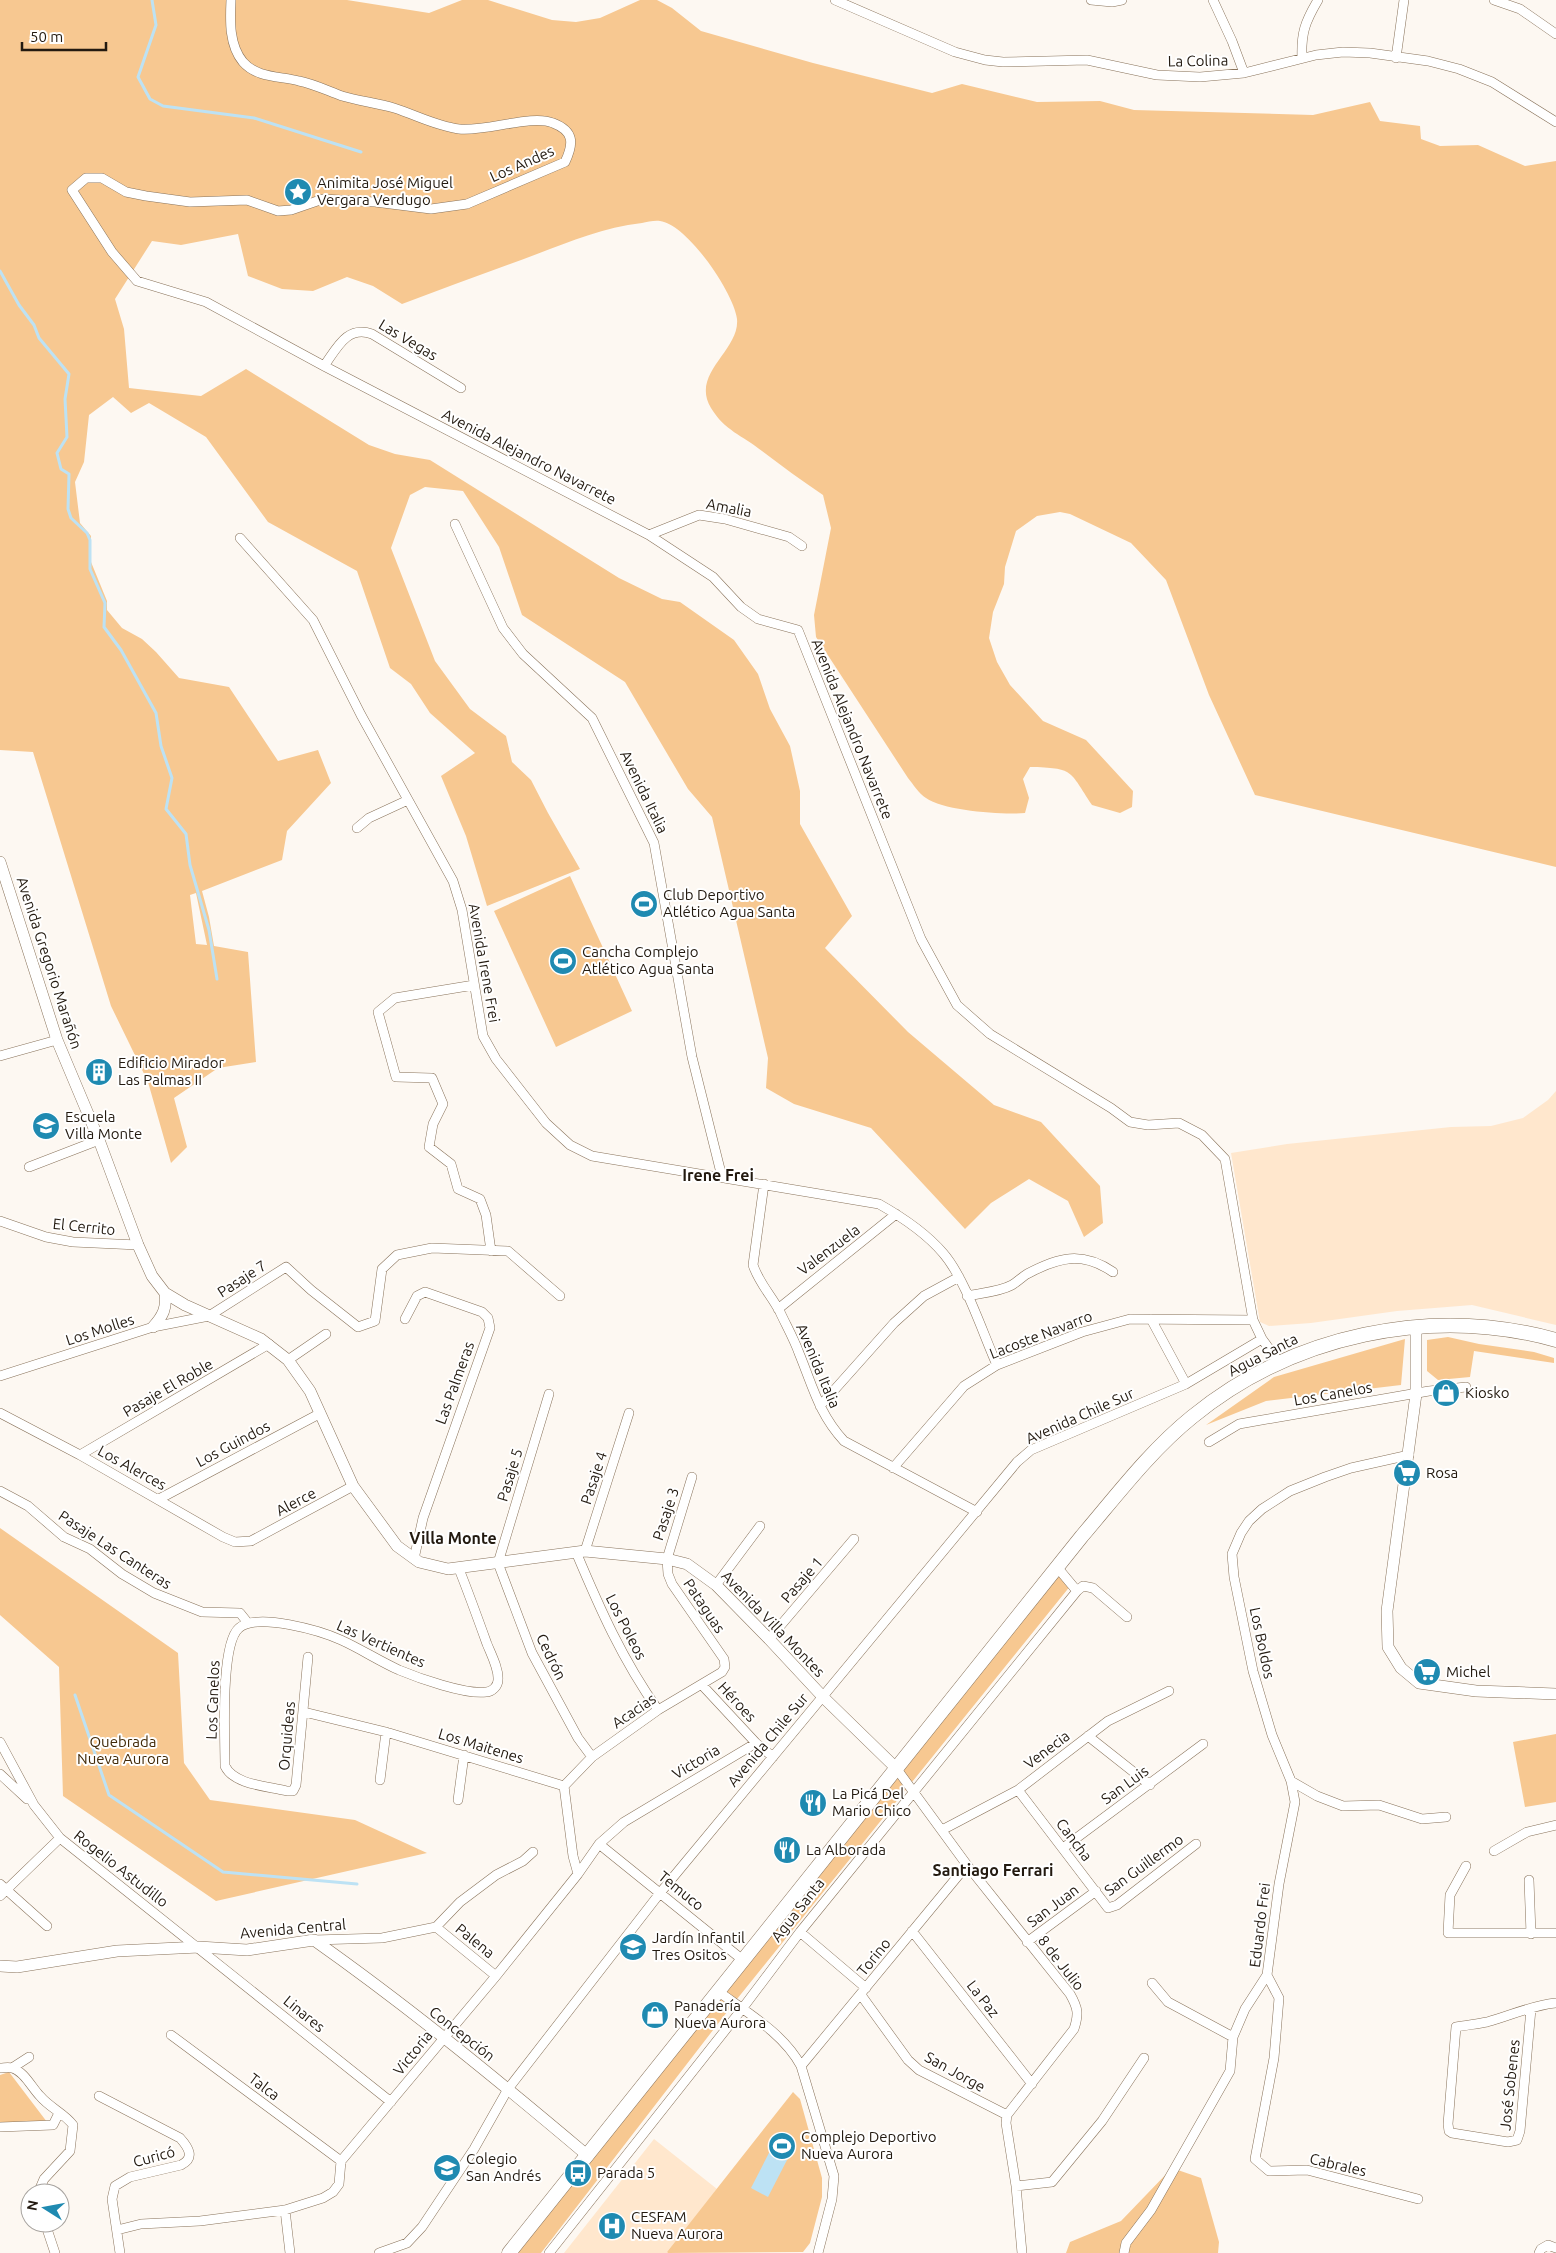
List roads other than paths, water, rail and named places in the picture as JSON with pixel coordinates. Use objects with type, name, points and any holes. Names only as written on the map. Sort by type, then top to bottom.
[{"type":"main road","name":"Agua Santa","points":[[510,2253],[1057,1567],[1167,1439],[1209,1403],[1254,1375],[1314,1347],[1347,1338],[1416,1327],[1480,1326],[1522,1332],[1556,1340]]},
{"type":"street","name":"Los Andes","points":[[72,190],[86,178],[102,178],[126,192],[146,196],[190,202],[247,200],[278,211],[292,210],[323,200],[375,202],[431,209],[447,208],[467,204],[564,162],[571,148],[570,138],[565,129],[551,122],[536,120],[478,130],[459,129],[438,124],[392,108],[341,95],[318,86],[255,71],[244,62],[235,50],[232,37],[232,0]]},
{"type":"street","name":"La Colina","points":[[835,0],[940,47],[985,60],[1021,62],[1055,59],[1087,60],[1136,72],[1179,77],[1244,73],[1302,58],[1343,52],[1370,52],[1444,65],[1476,75],[1507,90],[1556,122]]},
{"type":"street","points":[[1091,0],[1112,2],[1122,0]]},
{"type":"street","points":[[1213,0],[1244,73]]},
{"type":"street","points":[[1302,58],[1301,37],[1310,13],[1318,0]]},
{"type":"street","points":[[1396,58],[1404,0]]},
{"type":"street","points":[[1494,0],[1520,9],[1556,34]]},
{"type":"street","name":"Avenida Alejandro Navarrete","points":[[72,190],[112,252],[137,280],[206,302],[324,366],[649,535],[713,577],[741,607],[758,619],[798,630],[922,939],[957,1005],[990,1034],[1111,1108],[1130,1122],[1148,1125],[1179,1123],[1202,1135],[1225,1158],[1253,1320],[1262,1339],[1279,1362]]},
{"type":"street","name":"Las Vegas","points":[[324,366],[348,335],[361,330],[372,334],[461,388]]},
{"type":"street","name":"Amalia","points":[[649,535],[699,515],[725,518],[789,537],[802,546]]},
{"type":"street","name":"Avenida Italia","points":[[455,524],[504,628],[523,654],[592,718],[654,843],[692,1057],[722,1177]]},
{"type":"street","name":"Avenida Irene Frei","points":[[240,538],[313,620],[361,715],[453,881],[462,910],[483,1036],[496,1059],[546,1123],[570,1145],[592,1156],[878,1204],[896,1214],[931,1240],[945,1255],[959,1277],[997,1365]]},
{"type":"street","points":[[357,828],[369,818],[408,800]]},
{"type":"street","name":"Avenida Gregorio Marañón","points":[[0,862],[57,1040],[99,1140],[138,1245],[152,1276],[165,1293]]},
{"type":"street","points":[[474,985],[395,998],[378,1012],[396,1076],[432,1078],[443,1104],[433,1124],[429,1147],[450,1164],[458,1189],[480,1199],[486,1215],[491,1251],[508,1250],[560,1296]]},
{"type":"street","points":[[0,1056],[57,1040]]},
{"type":"street","points":[[29,1167],[99,1140]]},
{"type":"street","name":"Avenida Italia","points":[[764,1184],[753,1266],[757,1278],[778,1309],[799,1352],[820,1406],[830,1425],[844,1441],[977,1512]]},
{"type":"street","name":"Valenzuela","points":[[778,1309],[896,1214]]},
{"type":"street","name":"El Cerrito","points":[[0,1221],[46,1237],[73,1242],[138,1245]]},
{"type":"street","name":"Pasaje 7","points":[[210,1316],[286,1267],[311,1290],[358,1327],[376,1321],[382,1270],[397,1254],[432,1248],[491,1251]]},
{"type":"street","points":[[967,1296],[1013,1285],[1027,1274],[1062,1259],[1087,1258],[1098,1262],[1113,1272]]},
{"type":"street","points":[[820,1406],[894,1323],[924,1296],[959,1277]]},
{"type":"street","name":"Las Palmeras","points":[[405,1319],[416,1296],[425,1292],[482,1312],[488,1318],[490,1328],[423,1518],[414,1559]]},
{"type":"street","points":[[154,1327],[163,1317],[166,1301],[165,1293]]},
{"type":"street","name":"Avenida Villa Montes","points":[[165,1293],[253,1335],[269,1344],[288,1360],[304,1380],[353,1486],[390,1539],[414,1559],[436,1567],[459,1569],[581,1552],[667,1559],[687,1564],[716,1585],[770,1639],[823,1697],[896,1768]]},
{"type":"street","name":"Los Molles","points":[[0,1376],[154,1327],[210,1316]]},
{"type":"street","points":[[1151,1318],[1186,1384]]},
{"type":"street","name":"Lacoste Navarro","points":[[893,1468],[964,1386],[997,1365],[1082,1332],[1130,1319],[1253,1320]]},
{"type":"street","points":[[1416,1327],[1416,1394],[1387,1611],[1388,1647],[1409,1677],[1419,1683],[1476,1690],[1556,1694]]},
{"type":"street","points":[[288,1360],[326,1334]]},
{"type":"street","name":"Avenida Chile Sur","points":[[379,2253],[407,2243],[422,2227],[474,2149],[508,2089],[660,1893],[1017,1462],[1031,1450],[1186,1384],[1262,1339]]},
{"type":"street","name":"Pasaje El Roble","points":[[80,1455],[269,1344]]},
{"type":"street","name":"Los Canelos","points":[[1209,1442],[1239,1424],[1466,1387]]},
{"type":"street","name":"Pasaje 5","points":[[498,1563],[549,1394]]},
{"type":"street","name":"Los Alerces","points":[[0,1413],[80,1455],[223,1537],[235,1542],[251,1541]]},
{"type":"street","name":"Pasaje 4","points":[[581,1552],[629,1413]]},
{"type":"street","name":"Los Guindos","points":[[159,1499],[319,1414]]},
{"type":"street","name":"Los Boldos","points":[[1291,1781],[1272,1735],[1253,1671],[1234,1577],[1232,1554],[1241,1533],[1249,1521],[1290,1491],[1351,1468],[1408,1455]]},
{"type":"street","name":"Pasaje 3","points":[[667,1559],[692,1477]]},
{"type":"street","name":"Alerce","points":[[251,1541],[353,1486]]},
{"type":"street","name":"Pasaje Las Canteras","points":[[0,1492],[28,1506],[64,1537],[90,1549],[122,1574],[154,1593],[202,1612],[240,1613],[248,1624]]},
{"type":"street","points":[[716,1585],[760,1526]]},
{"type":"street","name":"Pasaje 1","points":[[770,1639],[854,1539]]},
{"type":"street","name":"Los Poleos","points":[[581,1552],[603,1618],[619,1648],[658,1710]]},
{"type":"street","name":"Pataguas","points":[[667,1559],[668,1574],[672,1584],[724,1659],[725,1667]]},
{"type":"street","name":"Cedrón","points":[[498,1563],[532,1653],[578,1738],[592,1757]]},
{"type":"street","points":[[1057,1567],[1077,1591],[1083,1586],[1093,1588],[1127,1617]]},
{"type":"street","name":"Las Vertientes","points":[[248,1624],[265,1622],[312,1630],[340,1640],[398,1670],[434,1682],[488,1693],[496,1688],[498,1680],[493,1660],[459,1569]]},
{"type":"street","name":"Agua Santa","points":[[549,2253],[742,2009],[800,1932],[913,1793],[934,1770],[1077,1591]]},
{"type":"street","name":"Los Canelos","points":[[238,1779],[229,1774],[224,1766],[226,1674],[232,1637],[239,1628],[248,1624]]},
{"type":"street","name":"Orquideas","points":[[238,1779],[287,1791],[293,1790],[296,1785],[308,1657]]},
{"type":"street","name":"Acacias","points":[[564,1786],[592,1757],[658,1710],[722,1672],[725,1667]]},
{"type":"street","name":"Héroes","points":[[702,1685],[756,1743],[773,1757]]},
{"type":"street","name":"Venecia","points":[[942,1830],[1018,1790],[1115,1717],[1169,1691]]},
{"type":"street","name":"Los Maitenes","points":[[304,1712],[386,1732],[564,1786]]},
{"type":"street","points":[[380,1780],[386,1732]]},
{"type":"street","points":[[1088,1736],[1150,1784]]},
{"type":"street","name":"Rogelio Astudillo","points":[[0,1742],[34,1805]]},
{"type":"street","name":"Victoria","points":[[341,2161],[496,1976],[578,1874],[599,1844],[624,1822],[756,1743]]},
{"type":"street","name":"San Luis","points":[[1063,1848],[1203,1744]]},
{"type":"street","points":[[458,1800],[464,1755]]},
{"type":"street","name":"8 de Julio","points":[[896,1768],[967,1865],[1070,1994],[1078,2008],[1078,2018],[1074,2029],[1007,2115]]},
{"type":"street","name":"Rogelio Astudillo","points":[[0,1774],[34,1805],[60,1838],[199,1948]]},
{"type":"street","points":[[1291,1781],[1317,1796],[1343,1806],[1379,1805],[1422,1820],[1446,1817]]},
{"type":"street","name":"Eduardo Frei","points":[[1255,2159],[1274,2058],[1279,1998],[1267,1975],[1279,1884],[1295,1802],[1291,1781]]},
{"type":"street","points":[[564,1786],[573,1856],[578,1874]]},
{"type":"street","name":"Cancha","points":[[1018,1790],[1108,1908]]},
{"type":"street","points":[[1494,1851],[1527,1832],[1556,1825]]},
{"type":"street","points":[[47,1926],[2,1890],[60,1838]]},
{"type":"street","name":"Temuco","points":[[599,1844],[744,1960]]},
{"type":"street","name":"San Guillermo","points":[[1108,1908],[1117,1905],[1196,1844]]},
{"type":"street","points":[[436,1927],[460,1902],[496,1875],[523,1860],[533,1852]]},
{"type":"street","name":"Torino","points":[[801,2066],[967,1865]]},
{"type":"street","points":[[1466,1866],[1450,1895],[1448,1933],[1556,1933]]},
{"type":"street","points":[[1529,1880],[1531,1934]]},
{"type":"street","name":"San Juan","points":[[1027,1942],[1096,1891]]},
{"type":"street","name":"Avenida Central","points":[[0,1966],[17,1967],[118,1951],[199,1948],[247,1950],[314,1940],[382,1938],[436,1927]]},
{"type":"street","name":"Palena","points":[[436,1927],[496,1976]]},
{"type":"street","name":"La Paz","points":[[912,1931],[1032,2084]]},
{"type":"street","name":"San Jorge","points":[[800,1932],[863,1991],[908,2060],[919,2070],[1007,2115]]},
{"type":"street","name":"Concepción","points":[[314,1940],[364,1976],[508,2089],[588,2156]]},
{"type":"street","name":"Linares","points":[[199,1948],[391,2102]]},
{"type":"street","points":[[1124,2253],[1126,2243],[1151,2210],[1230,2071],[1234,2037],[1245,2009],[1267,1975]]},
{"type":"street","points":[[1152,1983],[1168,2002],[1234,2037]]},
{"type":"street","points":[[719,1992],[793,2050],[801,2066],[834,2176],[832,2199],[818,2253]]},
{"type":"street","points":[[1531,2009],[1556,2003]]},
{"type":"street","name":"José Sobenes","points":[[1531,2009],[1520,2131],[1517,2140],[1513,2142],[1456,2134],[1449,2131],[1456,2027],[1488,2022],[1531,2009]]},
{"type":"street","name":"Talca","points":[[171,2035],[341,2161]]},
{"type":"street","points":[[12,2068],[29,2057]]},
{"type":"street","points":[[1016,2186],[1052,2182],[1102,2121],[1144,2058]]},
{"type":"street","points":[[0,2068],[12,2068],[21,2073],[50,2107],[63,2115],[73,2125],[70,2151],[42,2183]]},
{"type":"street","name":"Curicó","points":[[98,2096],[180,2138],[188,2146],[190,2157],[187,2162],[181,2165],[130,2177],[115,2186],[112,2195],[117,2230]]},
{"type":"street","points":[[0,2127],[53,2125],[63,2115]]},
{"type":"street","points":[[1007,2115],[1007,2134],[1016,2186],[1022,2253]]},
{"type":"street","name":"Cabrales","points":[[1255,2159],[1269,2171],[1307,2170],[1418,2199]]},
{"type":"street","points":[[120,2253],[117,2230],[141,2224],[200,2221],[285,2210],[323,2198],[334,2192],[339,2184],[341,2161]]},
{"type":"street","points":[[285,2210],[290,2253]]},
{"type":"street","points":[[48,2233],[55,2253]]},
{"type":"street","points":[[1539,2253],[1541,2249],[1548,2245],[1556,2248]]},
{"type":"water","points":[[770,2151],[787,2160],[768,2197],[751,2188]]},
{"type":"waterway","points":[[152,0],[156,25],[138,77],[150,99],[163,106],[254,118],[361,152]]},
{"type":"waterway","points":[[0,271],[19,305],[34,325],[39,338],[69,374],[65,399],[67,437],[57,453],[61,469],[69,474],[68,509],[71,518],[87,533],[90,540],[90,569],[105,603],[104,627],[121,650],[156,713],[161,746],[172,778],[166,809],[186,834],[190,865],[209,930],[217,979]]},
{"type":"waterway","points":[[75,1695],[109,1795],[223,1872],[357,1884]]},
{"type":"place","name":"Animita José Miguel Vergara Verdugo","points":[[298,192]]},
{"type":"place","name":"Club Deportivo Atlético Agua Santa","points":[[644,904]]},
{"type":"place","name":"Cancha Complejo Atlético Agua Santa","points":[[563,961]]},
{"type":"place","name":"Edificio Mirador Las Palmas II","points":[[99,1072]]},
{"type":"place","name":"Escuela Villa Monte","points":[[46,1126]]},
{"type":"place","name":"Kiosko","points":[[1446,1393]]},
{"type":"place","name":"Rosa","points":[[1407,1473]]},
{"type":"place","name":"Michel","points":[[1427,1672]]},
{"type":"place","name":"La Picá Del Mario Chico","points":[[813,1803]]},
{"type":"place","name":"La Alborada","points":[[787,1850]]},
{"type":"place","name":"Jardín Infantil Tres Ositos","points":[[633,1947]]},
{"type":"place","name":"Panadería Nueva Aurora","points":[[655,2015]]},
{"type":"place","name":"Complejo Deportivo Nueva Aurora","points":[[782,2146]]},
{"type":"place","name":"Colegio San Andrés","points":[[447,2168]]},
{"type":"place","name":"Parada 5","points":[[578,2173]]},
{"type":"place","name":"CESFAM Nueva Aurora","points":[[612,2226]]},
{"type":"district","name":"Irene Frei","points":[[718,1175]]},
{"type":"district","name":"Villa Monte","points":[[453,1538]]},
{"type":"district","name":"Santiago Ferrari","points":[[993,1870]]},
{"type":"park label","name":"Quebrada Nueva Aurora","points":[[123,1750]]}]
